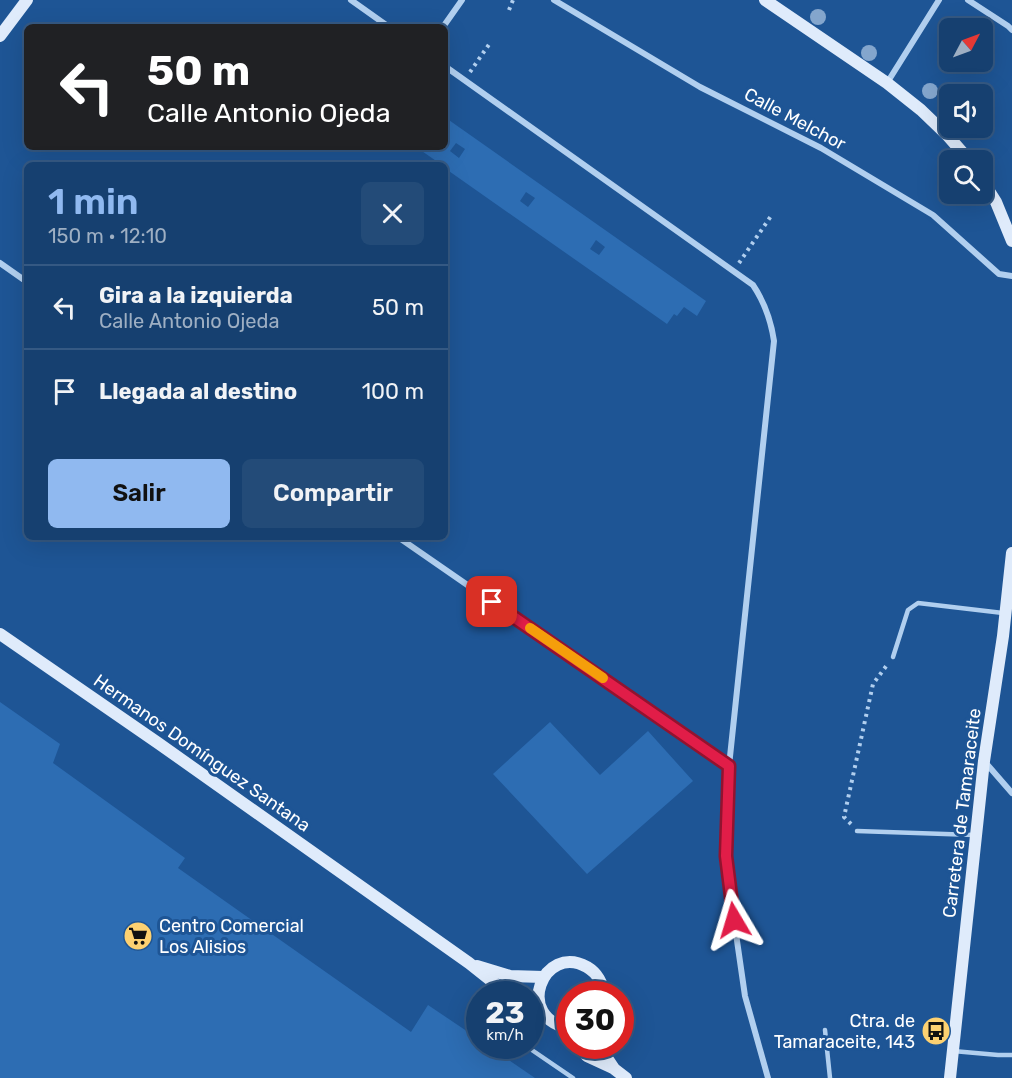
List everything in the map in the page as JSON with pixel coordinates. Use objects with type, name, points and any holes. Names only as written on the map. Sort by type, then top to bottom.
[{"type":"street","points":[[0,36],[27,0]]},
{"type":"street","points":[[351,0],[385,24]]},
{"type":"street","points":[[445,24],[462,0]]},
{"type":"street","name":"Calle Melchor","points":[[554,0],[700,87],[821,148],[891,189],[933,215],[999,274],[1012,276]]},
{"type":"street","points":[[765,0],[887,83],[921,110],[960,150]]},
{"type":"street","points":[[887,83],[939,0]]},
{"type":"street","points":[[968,0],[1012,30]]},
{"type":"street","points":[[448,68],[753,285],[763,299],[771,320],[774,341],[729,766],[726,856],[745,996],[768,1078]]},
{"type":"street","points":[[993,197],[1012,241]]},
{"type":"street","points":[[0,263],[24,280]]},
{"type":"street","points":[[402,540],[729,766]]},
{"type":"street","name":"Carretera de Tamaraceite","points":[[950,1078],[984,762],[1009,614],[1012,553]]},
{"type":"street","name":"Hermanos Domínguez Santana","points":[[0,634],[469,963]]},
{"type":"street","points":[[984,762],[1012,792]]},
{"type":"street","points":[[469,963],[510,976],[543,977]]},
{"type":"street","points":[[469,963],[492,981]]},
{"type":"street","points":[[556,1024],[545,1015],[538,997],[543,977],[551,969],[561,964],[582,964],[592,970],[600,981]]},
{"type":"street","points":[[594,1059],[614,1068]]},
{"type":"street","points":[[607,1059],[626,1078]]},
{"type":"lane","points":[[893,657],[908,610],[918,603],[1009,614]]},
{"type":"lane","points":[[857,831],[976,836]]},
{"type":"lane","points":[[825,1030],[830,1078]]},
{"type":"lane","points":[[953,1051],[1012,1055]]},
{"type":"lane","points":[[544,1058],[573,1078]]},
{"type":"path","points":[[509,10],[513,0]]},
{"type":"path","points":[[469,73],[490,43]]},
{"type":"path","points":[[734,271],[771,216]]},
{"type":"path","points":[[857,831],[844,817],[873,684],[893,657]]},
{"type":"building","points":[[448,119],[706,301],[697,316],[684,307],[677,316],[674,314],[667,324],[448,170],[448,162],[438,162],[420,150],[448,150]],"holes":[[[456,143],[465,149],[459,158],[450,151]],[[526,192],[535,198],[528,207],[520,201]],[[596,240],[605,247],[599,255],[590,249]]]},
{"type":"building","name":"Centro Comercial Los Alisios","points":[[0,702],[60,744],[53,763],[185,858],[178,868],[411,1032],[428,1005],[466,1031],[466,1059],[507,1059],[535,1078],[0,1078]]},
{"type":"building","points":[[550,722],[600,775],[648,731],[693,781],[587,874],[493,774]]},
{"type":"slow traffic","points":[[530,628],[603,678]]},
{"type":"place","name":"Centro Comercial Los Alisios","points":[[138,936]]},
{"type":"place","name":"Ctra. de Tamaraceite, 143","points":[[936,1031]]},
{"type":"route","points":[[492,602],[729,766],[726,856],[734,920]]}]
